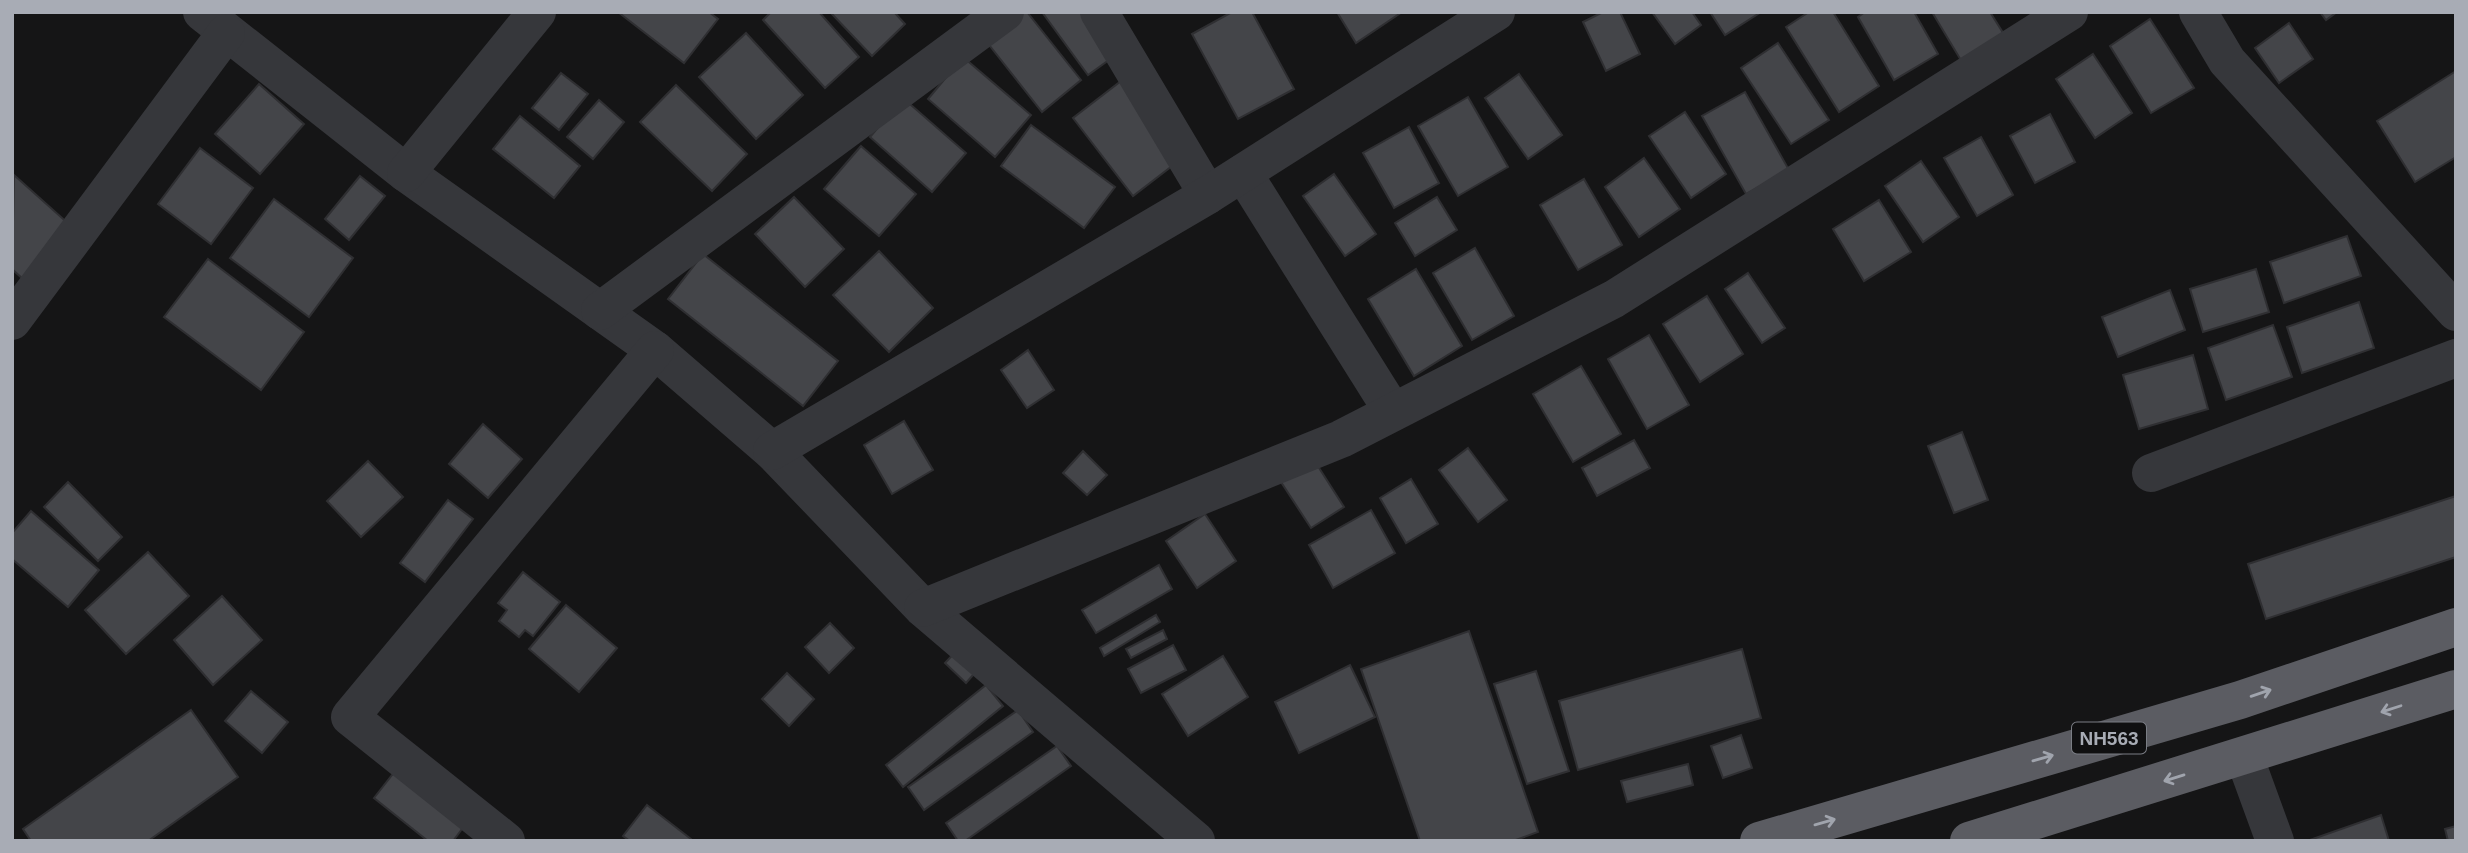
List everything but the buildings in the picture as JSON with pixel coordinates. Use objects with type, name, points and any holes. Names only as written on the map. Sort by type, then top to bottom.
[{"type":"highway","name":"NH563","points":[[1759,841],[2240,700],[2456,627]]},
{"type":"highway","name":"NH563","points":[[1969,841],[2456,689]]},
{"type":"street","points":[[405,173],[537,12]]},
{"type":"street","points":[[600,311],[1005,12]]},
{"type":"street","points":[[1099,12],[1208,195]]},
{"type":"street","points":[[772,451],[1208,195],[1496,12]]},
{"type":"street","points":[[923,608],[1342,439],[1614,299],[2069,12]]},
{"type":"street","points":[[2198,12],[2227,61],[2456,312]]},
{"type":"street","points":[[12,321],[214,23],[405,173],[655,350],[772,451],[923,608],[1196,841]]},
{"type":"street","points":[[1243,173],[1393,412]]},
{"type":"street","points":[[506,841],[350,717],[655,350]]},
{"type":"street","points":[[2151,473],[2456,358]]},
{"type":"street","points":[[2244,756],[2275,841]]}]
